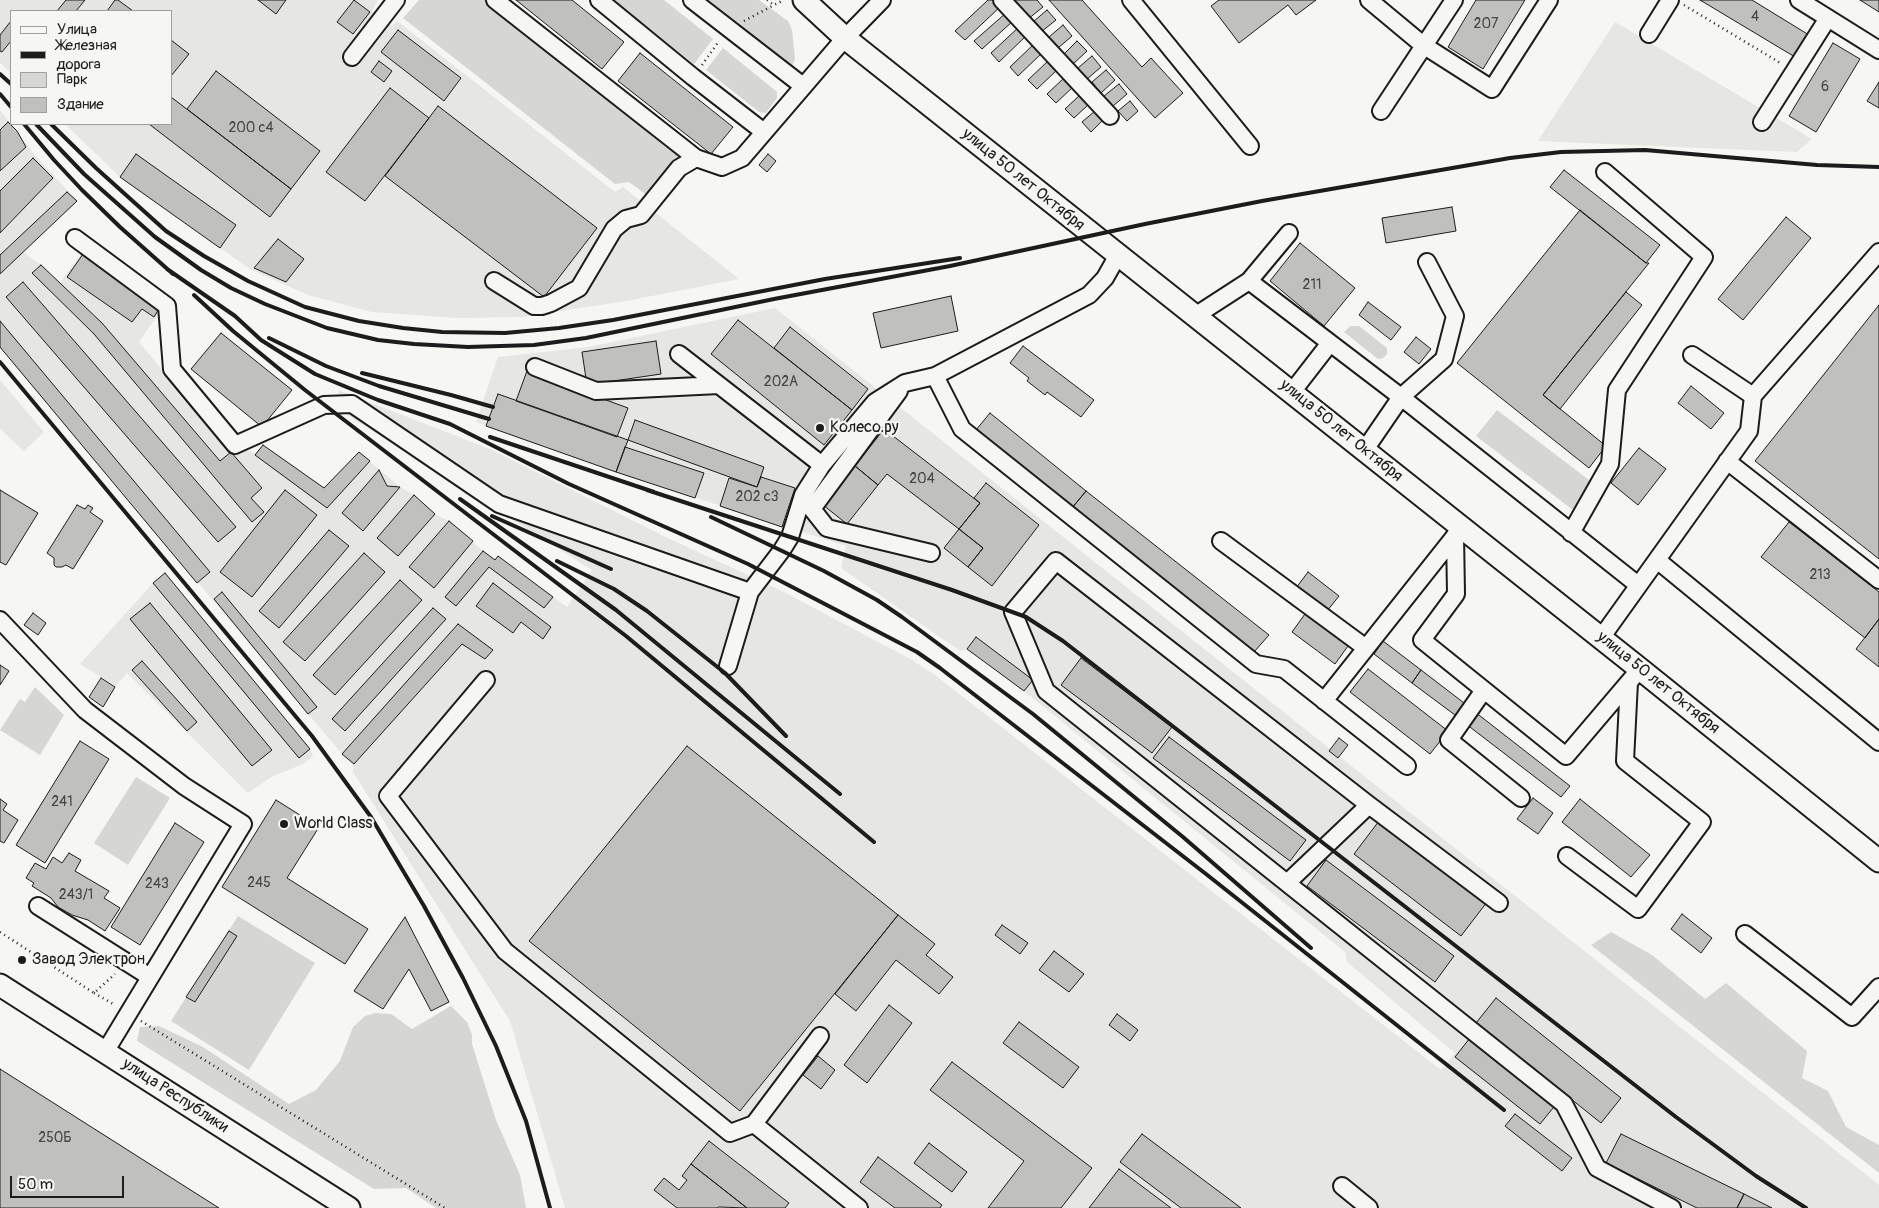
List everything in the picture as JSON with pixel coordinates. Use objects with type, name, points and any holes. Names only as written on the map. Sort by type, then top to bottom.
[{"type":"main road","name":"улица 50 лет Октября","points":[[804,0],[844,38],[1292,392],[1458,531],[1600,638],[1635,676],[1879,861]]},
{"type":"main road","name":"улица Республики","points":[[0,985],[349,1208]]},
{"type":"street","points":[[495,0],[696,158],[722,167],[742,158],[844,38],[882,0]]},
{"type":"street","points":[[599,0],[764,132]]},
{"type":"street","points":[[692,0],[803,86]]},
{"type":"street","points":[[1002,0],[1110,116]]},
{"type":"street","points":[[1131,0],[1250,146]]},
{"type":"street","points":[[1369,0],[1424,45],[1492,90],[1549,0]]},
{"type":"street","points":[[1381,110],[1454,0]]},
{"type":"street","points":[[1649,34],[1670,0]]},
{"type":"street","points":[[1798,0],[1878,48]]},
{"type":"street","points":[[352,57],[392,5]]},
{"type":"street","points":[[1762,122],[1828,18]]},
{"type":"street","points":[[494,281],[534,306],[550,303],[579,288],[614,229],[626,220],[641,215],[679,168],[696,158]]},
{"type":"street","points":[[1571,534],[1610,464],[1617,390],[1704,257],[1605,172]]},
{"type":"street","points":[[1195,316],[1249,281],[1289,233]]},
{"type":"street","points":[[75,238],[167,306],[172,369],[235,445],[324,405],[352,404],[499,504],[750,592]]},
{"type":"street","points":[[1600,638],[1749,431],[1753,396],[1879,252]]},
{"type":"street","points":[[728,666],[750,592],[782,550],[794,525],[802,495],[822,465],[875,402],[905,383],[935,376],[1089,295],[1106,278],[1118,255]]},
{"type":"street","points":[[1364,451],[1401,397],[1444,359],[1455,316],[1427,262]]},
{"type":"street","points":[[1249,281],[1401,397],[1638,586]]},
{"type":"street","points":[[1292,392],[1330,343]]},
{"type":"street","points":[[679,354],[822,465]]},
{"type":"street","points":[[1692,355],[1753,396]]},
{"type":"street","points":[[534,368],[596,391],[719,386]]},
{"type":"street","points":[[935,376],[962,429],[1256,664],[1284,669],[1406,766]]},
{"type":"street","points":[[905,383],[812,509],[827,528],[931,553]]},
{"type":"street","points":[[1727,461],[1879,580]]},
{"type":"street","points":[[1324,701],[1458,531]]},
{"type":"street","points":[[1458,531],[1456,594],[1422,640],[1566,756],[1635,676]]},
{"type":"street","points":[[1221,540],[1366,648]]},
{"type":"street","points":[[1657,560],[1879,742]]},
{"type":"street","points":[[1499,903],[1369,805],[1056,561],[1013,612],[1046,691],[1564,1104],[1597,1168],[1672,1208]]},
{"type":"street","points":[[0,620],[85,710],[184,786],[244,824],[104,1052]]},
{"type":"street","points":[[1567,856],[1638,909],[1702,822],[1625,761],[1635,676]]},
{"type":"street","points":[[486,680],[388,796],[505,951],[730,1133],[754,1124],[820,1036]]},
{"type":"street","points":[[1484,690],[1449,740],[1521,798]]},
{"type":"street","points":[[1287,883],[1369,805]]},
{"type":"street","points":[[38,906],[150,977]]},
{"type":"street","points":[[1745,934],[1852,1017],[1879,987]]},
{"type":"street","points":[[754,1124],[859,1208]]},
{"type":"street","points":[[1342,1186],[1369,1208]]},
{"type":"path","points":[[767,0],[774,5],[784,0]]},
{"type":"path","points":[[1676,0],[1794,72]]},
{"type":"path","points":[[0,932],[94,993],[445,1208]]},
{"type":"path","points":[[94,993],[126,963]]},
{"type":"shaded area","points":[[0,0],[378,0],[372,11],[392,26],[397,21],[615,192],[623,187],[739,279],[626,301],[522,317],[457,318],[372,312],[308,295],[250,269],[220,248],[120,177],[66,125],[172,125],[172,10],[10,10],[10,72],[0,63]]},
{"type":"shaded area","points":[[1615,22],[1812,139],[1797,152],[1538,141]]},
{"type":"shaded area","points":[[0,110],[35,155],[77,201],[23,252],[41,265],[60,283],[83,251],[163,307],[139,342],[231,452],[240,453],[247,450],[255,454],[263,445],[324,488],[359,452],[435,514],[449,521],[495,560],[498,556],[567,607],[592,570],[342,412],[338,390],[490,449],[670,539],[782,591],[912,660],[935,675],[1441,1070],[1455,1053],[1347,962],[1345,952],[1024,691],[967,649],[960,651],[841,568],[846,546],[616,472],[476,422],[498,357],[588,347],[775,308],[1879,1185],[1879,1208],[565,1208],[510,1021],[353,772],[353,764],[342,754],[0,347]]},
{"type":"shaded area","points":[[0,380],[44,432],[24,451],[0,429]]},
{"type":"shaded area","points":[[165,573],[310,749],[313,756],[303,764],[273,776],[248,793],[127,673],[116,686],[80,664],[153,583]]},
{"type":"green space","points":[[419,0],[485,0],[685,153],[648,196],[629,182],[615,184],[403,18]]},
{"type":"green space","points":[[614,0],[664,0],[713,39],[694,64]]},
{"type":"green space","points":[[704,0],[759,0],[788,21],[792,30],[795,59],[791,68]]},
{"type":"green space","points":[[723,48],[777,92],[777,98],[766,113],[759,112],[706,70]]},
{"type":"green space","points":[[1350,326],[1359,326],[1387,348],[1387,354],[1383,358],[1378,359],[1344,332]]},
{"type":"green space","points":[[1497,410],[1593,483],[1573,510],[1476,436]]},
{"type":"green space","points":[[35,687],[64,715],[40,755],[0,730],[20,699],[25,702]]},
{"type":"green space","points":[[136,777],[170,798],[128,865],[94,843]]},
{"type":"green space","points":[[238,916],[315,963],[249,1070],[171,1021]]},
{"type":"green space","points":[[1611,932],[1652,955],[1705,999],[1726,983],[1807,1051],[1802,1078],[1828,1091],[1846,1127],[1879,1145],[1879,1173],[1591,945]]},
{"type":"green space","points":[[451,1006],[467,1022],[472,1035],[472,1044],[496,1120],[520,1175],[526,1208],[436,1208],[406,1188],[374,1189],[137,1041],[140,1027],[159,1026],[203,1047],[289,1104],[316,1090],[340,1061],[353,1027],[365,1016],[375,1013],[391,1014],[412,1029]]},
{"type":"building","points":[[66,0],[85,0],[77,10],[58,10]]},
{"type":"building","points":[[115,0],[118,0],[132,10],[108,10]]},
{"type":"building","points":[[258,0],[286,0],[276,14]]},
{"type":"building","points":[[354,0],[370,12],[353,34],[337,22]]},
{"type":"building","points":[[516,0],[572,0],[624,42],[602,69]]},
{"type":"building","points":[[988,0],[995,0],[1001,6],[965,40],[955,31]]},
{"type":"building","points":[[1012,0],[1037,0],[1043,7],[1028,19]]},
{"type":"building","points":[[1049,0],[1082,0],[1142,67],[1151,58],[1183,93],[1155,118]]},
{"type":"building","points":[[1219,0],[1316,0],[1296,15],[1288,5],[1239,43],[1211,6]]},
{"type":"building","points":[[1476,0],[1525,0],[1483,69],[1448,47]]},
{"type":"building","points":[[1700,0],[1752,0],[1809,35],[1795,57]]},
{"type":"building","points":[[1860,0],[1879,0],[1879,12]]},
{"type":"building","points":[[1047,10],[1056,20],[1041,32],[1033,22]]},
{"type":"building","points":[[1006,13],[1013,21],[982,49],[974,41]]},
{"type":"building","points":[[10,22],[10,42],[2,52],[0,51],[0,35]]},
{"type":"building","points":[[1063,25],[1072,36],[1058,48],[1049,37]]},
{"type":"building","points":[[1019,27],[1027,35],[999,62],[991,53]]},
{"type":"building","points":[[398,30],[461,78],[444,101],[381,52]]},
{"type":"building","points":[[172,41],[189,54],[172,75]]},
{"type":"building","points":[[1077,41],[1087,51],[1073,64],[1064,54]]},
{"type":"building","points":[[1833,43],[1860,59],[1816,132],[1789,116]]},
{"type":"building","points":[[1034,44],[1042,53],[1018,76],[1010,67]]},
{"type":"building","points":[[640,53],[733,127],[711,154],[618,81]]},
{"type":"building","points":[[1092,56],[1101,67],[1087,79],[1078,68]]},
{"type":"building","points":[[379,61],[392,71],[384,82],[371,72]]},
{"type":"building","points":[[1048,61],[1057,70],[1037,89],[1028,80]]},
{"type":"building","points":[[1106,70],[1115,80],[1101,93],[1092,82]]},
{"type":"building","points":[[216,71],[320,151],[291,189],[187,109]]},
{"type":"building","points":[[1064,78],[1073,87],[1056,103],[1047,94]]},
{"type":"building","points":[[1879,82],[1879,108],[1867,101]]},
{"type":"building","points":[[1119,84],[1127,94],[1113,106],[1104,96]]},
{"type":"building","points":[[390,88],[429,118],[365,201],[326,172]]},
{"type":"building","points":[[1080,95],[1089,104],[1074,118],[1065,109]]},
{"type":"building","points":[[172,98],[291,189],[270,217],[150,125],[172,125]]},
{"type":"building","points":[[1130,101],[1138,111],[1127,121],[1118,111]]},
{"type":"building","points":[[438,106],[597,228],[544,297],[385,176]]},
{"type":"building","points":[[1095,111],[1103,120],[1091,132],[1082,122]]},
{"type":"building","points":[[8,122],[17,131],[26,147],[0,171],[0,130]]},
{"type":"building","points":[[136,154],[236,225],[220,248],[120,177]]},
{"type":"building","points":[[768,154],[776,161],[767,172],[759,165]]},
{"type":"building","points":[[33,158],[53,178],[0,233],[0,191]]},
{"type":"building","points":[[1564,170],[1660,245],[1646,263],[1550,187]]},
{"type":"building","points":[[67,192],[77,201],[0,274],[0,255]]},
{"type":"building","points":[[1452,207],[1456,231],[1386,243],[1382,218]]},
{"type":"building","points":[[1580,210],[1646,263],[1649,263],[1543,395],[1606,446],[1589,468],[1457,363]]},
{"type":"building","points":[[1786,217],[1811,238],[1743,320],[1718,299]]},
{"type":"building","points":[[278,239],[304,259],[286,282],[254,268]]},
{"type":"building","points":[[1300,243],[1355,288],[1324,326],[1270,281]]},
{"type":"building","points":[[83,254],[160,307],[154,317],[142,309],[132,322],[67,277]]},
{"type":"building","points":[[41,265],[102,323],[220,461],[231,452],[262,488],[251,498],[264,512],[252,522],[94,334],[32,273]]},
{"type":"building","points":[[23,282],[236,527],[218,542],[6,297]]},
{"type":"building","points":[[1626,292],[1642,305],[1560,409],[1543,395]]},
{"type":"building","points":[[951,296],[958,331],[881,348],[873,313]]},
{"type":"building","points":[[1368,302],[1401,327],[1391,340],[1359,315]]},
{"type":"building","points":[[1879,305],[1879,559],[1755,461]]},
{"type":"building","points":[[738,320],[852,410],[824,445],[711,354]]},
{"type":"building","points":[[0,321],[210,572],[197,583],[0,347]]},
{"type":"building","points":[[790,327],[868,389],[852,410],[774,348]]},
{"type":"building","points":[[221,333],[292,390],[262,427],[191,369]]},
{"type":"building","points":[[1416,337],[1431,349],[1419,364],[1404,352]]},
{"type":"building","points":[[656,341],[661,374],[587,385],[582,352]]},
{"type":"building","points":[[1023,346],[1094,400],[1081,417],[1047,392],[1045,395],[1027,381],[1029,378],[1010,363]]},
{"type":"building","points":[[527,371],[628,408],[617,437],[516,401]]},
{"type":"building","points":[[1691,386],[1724,413],[1711,429],[1678,403]]},
{"type":"building","points":[[498,394],[628,440],[616,472],[486,426]]},
{"type":"building","points":[[990,413],[1086,491],[1072,508],[976,430]]},
{"type":"building","points":[[635,420],[764,467],[757,487],[628,440]]},
{"type":"building","points":[[884,429],[980,503],[959,529],[887,474],[878,485],[855,466]]},
{"type":"building","points":[[263,445],[324,488],[359,452],[370,461],[327,508],[255,455]]},
{"type":"building","points":[[625,447],[704,473],[695,498],[616,472]]},
{"type":"building","points":[[1639,448],[1666,469],[1638,505],[1611,483]]},
{"type":"building","points":[[855,466],[878,485],[847,524],[823,505]]},
{"type":"building","points":[[379,470],[387,486],[400,487],[363,531],[342,513]]},
{"type":"building","points":[[761,477],[795,488],[782,527],[720,506],[729,478],[757,487]]},
{"type":"building","points":[[986,483],[1039,525],[992,586],[968,567],[983,548],[959,529],[980,503],[974,498]]},
{"type":"building","points":[[0,490],[38,513],[6,565],[0,562]]},
{"type":"building","points":[[285,490],[317,515],[252,597],[220,572]]},
{"type":"building","points":[[1086,491],[1269,635],[1254,652],[1072,508]]},
{"type":"building","points":[[414,495],[435,514],[398,556],[377,538]]},
{"type":"building","points":[[77,505],[85,509],[88,505],[93,508],[90,512],[103,521],[73,569],[66,565],[56,567],[54,565],[54,558],[47,553]]},
{"type":"building","points":[[449,521],[473,541],[434,588],[409,567]]},
{"type":"building","points":[[1789,522],[1879,592],[1879,619],[1865,638],[1761,557]]},
{"type":"building","points":[[959,529],[983,548],[968,567],[944,548]]},
{"type":"building","points":[[329,530],[349,546],[279,628],[259,611]]},
{"type":"building","points":[[483,551],[495,560],[498,556],[553,597],[544,608],[489,567],[456,606],[445,597]]},
{"type":"building","points":[[364,553],[385,572],[305,661],[283,642]]},
{"type":"building","points":[[1308,572],[1339,596],[1327,611],[1296,588]]},
{"type":"building","points":[[165,573],[310,749],[299,758],[153,583]]},
{"type":"building","points":[[400,580],[422,600],[335,695],[313,675]]},
{"type":"building","points":[[493,583],[551,627],[543,639],[521,622],[513,633],[476,606]]},
{"type":"building","points":[[222,592],[317,707],[308,714],[214,599]]},
{"type":"building","points":[[150,603],[272,750],[252,766],[130,619]]},
{"type":"building","points":[[433,608],[446,619],[345,731],[332,719]]},
{"type":"building","points":[[33,613],[46,623],[38,635],[24,625]]},
{"type":"building","points":[[1305,614],[1348,646],[1335,664],[1292,632]]},
{"type":"building","points":[[1879,619],[1879,667],[1856,649]]},
{"type":"building","points":[[458,624],[493,650],[485,659],[462,644],[354,764],[342,754]]},
{"type":"building","points":[[976,637],[1033,680],[1024,691],[967,649]]},
{"type":"building","points":[[1383,641],[1421,670],[1412,683],[1374,654]]},
{"type":"building","points":[[1081,658],[1172,727],[1152,753],[1061,685]]},
{"type":"building","points":[[142,661],[197,722],[187,731],[132,670]]},
{"type":"building","points":[[0,665],[9,671],[0,685]]},
{"type":"building","points":[[1368,669],[1448,731],[1430,754],[1350,692]]},
{"type":"building","points":[[1421,670],[1468,706],[1459,718],[1412,683]]},
{"type":"building","points":[[101,678],[115,687],[103,707],[89,697]]},
{"type":"building","points":[[1475,712],[1570,786],[1561,797],[1466,724]]},
{"type":"building","points":[[1169,737],[1306,840],[1290,861],[1153,758]]},
{"type":"building","points":[[1339,738],[1348,745],[1338,758],[1329,751]]},
{"type":"building","points":[[80,741],[109,759],[45,863],[16,845]]},
{"type":"building","points":[[687,746],[898,915],[740,1111],[529,941]]},
{"type":"building","points":[[1533,798],[1553,813],[1538,834],[1517,819]]},
{"type":"building","points":[[0,799],[7,804],[3,810],[18,820],[4,843],[0,841]]},
{"type":"building","points":[[1580,799],[1650,855],[1631,877],[1562,822]]},
{"type":"building","points":[[276,800],[319,827],[287,878],[368,929],[345,964],[222,887]]},
{"type":"building","points":[[1379,821],[1487,902],[1461,936],[1354,854]]},
{"type":"building","points":[[175,823],[204,842],[140,945],[111,927]]},
{"type":"building","points":[[69,853],[81,860],[75,871],[109,891],[104,898],[120,908],[105,931],[88,920],[72,915],[58,907],[51,898],[32,886],[34,883],[26,878],[35,863],[46,869],[53,857],[62,863]]},
{"type":"building","points":[[1326,860],[1454,956],[1435,982],[1307,886]]},
{"type":"building","points":[[1682,914],[1712,938],[1701,953],[1671,929]]},
{"type":"building","points":[[898,915],[935,944],[926,955],[953,977],[939,994],[896,960],[856,1011],[835,994]]},
{"type":"building","points":[[405,917],[449,1002],[431,1011],[409,969],[383,1009],[354,991]]},
{"type":"building","points":[[1002,925],[1028,943],[1020,954],[995,935]]},
{"type":"building","points":[[229,931],[237,936],[195,1002],[186,997]]},
{"type":"building","points":[[1054,951],[1084,974],[1069,992],[1039,970]]},
{"type":"building","points":[[1496,998],[1621,1098],[1601,1123],[1476,1023]]},
{"type":"building","points":[[889,1005],[912,1023],[867,1083],[844,1065]]},
{"type":"building","points":[[1117,1014],[1138,1030],[1130,1041],[1109,1025]]},
{"type":"building","points":[[1019,1022],[1079,1067],[1063,1088],[1003,1043]]},
{"type":"building","points":[[1473,1034],[1558,1102],[1540,1124],[1455,1057]]},
{"type":"building","points":[[818,1056],[835,1070],[821,1089],[803,1075]]},
{"type":"building","points":[[952,1062],[1092,1168],[1061,1208],[988,1208],[1024,1161],[930,1090]]},
{"type":"building","points":[[0,1069],[219,1208],[0,1208]]},
{"type":"building","points":[[1515,1114],[1572,1158],[1562,1171],[1505,1126]]},
{"type":"building","points":[[1142,1134],[1241,1208],[1181,1208],[1120,1162]]},
{"type":"building","points":[[1621,1134],[1744,1194],[1737,1208],[1697,1208],[1606,1163]]},
{"type":"building","points":[[709,1141],[789,1203],[785,1208],[747,1208],[691,1164]]},
{"type":"building","points":[[929,1143],[967,1172],[952,1192],[914,1163]]},
{"type":"building","points":[[878,1157],[942,1205],[940,1208],[895,1208],[860,1182]]},
{"type":"building","points":[[691,1164],[747,1208],[677,1208],[654,1190],[664,1178],[679,1190],[687,1180],[682,1176]]},
{"type":"building","points":[[1119,1169],[1171,1208],[1089,1208]]},
{"type":"building","points":[[1744,1194],[1772,1208],[1737,1208]]},
{"type":"railway","points":[[0,74],[10,83]]},
{"type":"railway","points":[[0,94],[10,106]]},
{"type":"railway","points":[[25,125],[82,190],[173,274]]},
{"type":"railway","points":[[37,125],[84,174],[155,237],[201,270],[231,288],[265,304],[327,328],[378,340],[468,347],[534,345],[586,338],[774,299],[950,266],[1262,201],[1510,158],[1561,152],[1645,150],[1817,165],[1879,167]]},
{"type":"railway","points":[[52,125],[96,168],[166,231],[204,256],[248,281],[305,307],[359,321],[403,328],[442,332],[505,333],[559,328],[613,320],[825,279],[960,258]]},
{"type":"railway","points":[[167,269],[235,316],[261,340],[315,374],[378,400],[450,424],[569,484],[748,564],[917,652],[1206,874],[1504,1110]]},
{"type":"railway","points":[[194,295],[233,331],[305,390],[626,636],[874,842]]},
{"type":"railway","points":[[269,338],[326,366],[379,386],[489,419]]},
{"type":"railway","points":[[0,362],[312,736],[371,817],[424,906],[463,978],[496,1046],[526,1121],[550,1208]]},
{"type":"railway","points":[[362,373],[493,407]]},
{"type":"railway","points":[[490,437],[654,492]]},
{"type":"railway","points":[[647,490],[952,590],[1026,617],[1063,641],[1676,1117],[1756,1176],[1806,1208]]},
{"type":"railway","points":[[460,499],[616,610],[840,794]]},
{"type":"railway","points":[[492,516],[611,569]]},
{"type":"railway","points":[[711,517],[824,571],[877,600],[902,617],[1033,714],[1183,837],[1311,948]]},
{"type":"railway","points":[[557,561],[614,589],[647,611],[725,673],[786,736]]},
{"type":"place","name":"Колесо.ру","points":[[820,428]]},
{"type":"place","name":"World Class","points":[[284,824]]},
{"type":"place","name":"Завод Электрон","points":[[22,960]]}]
